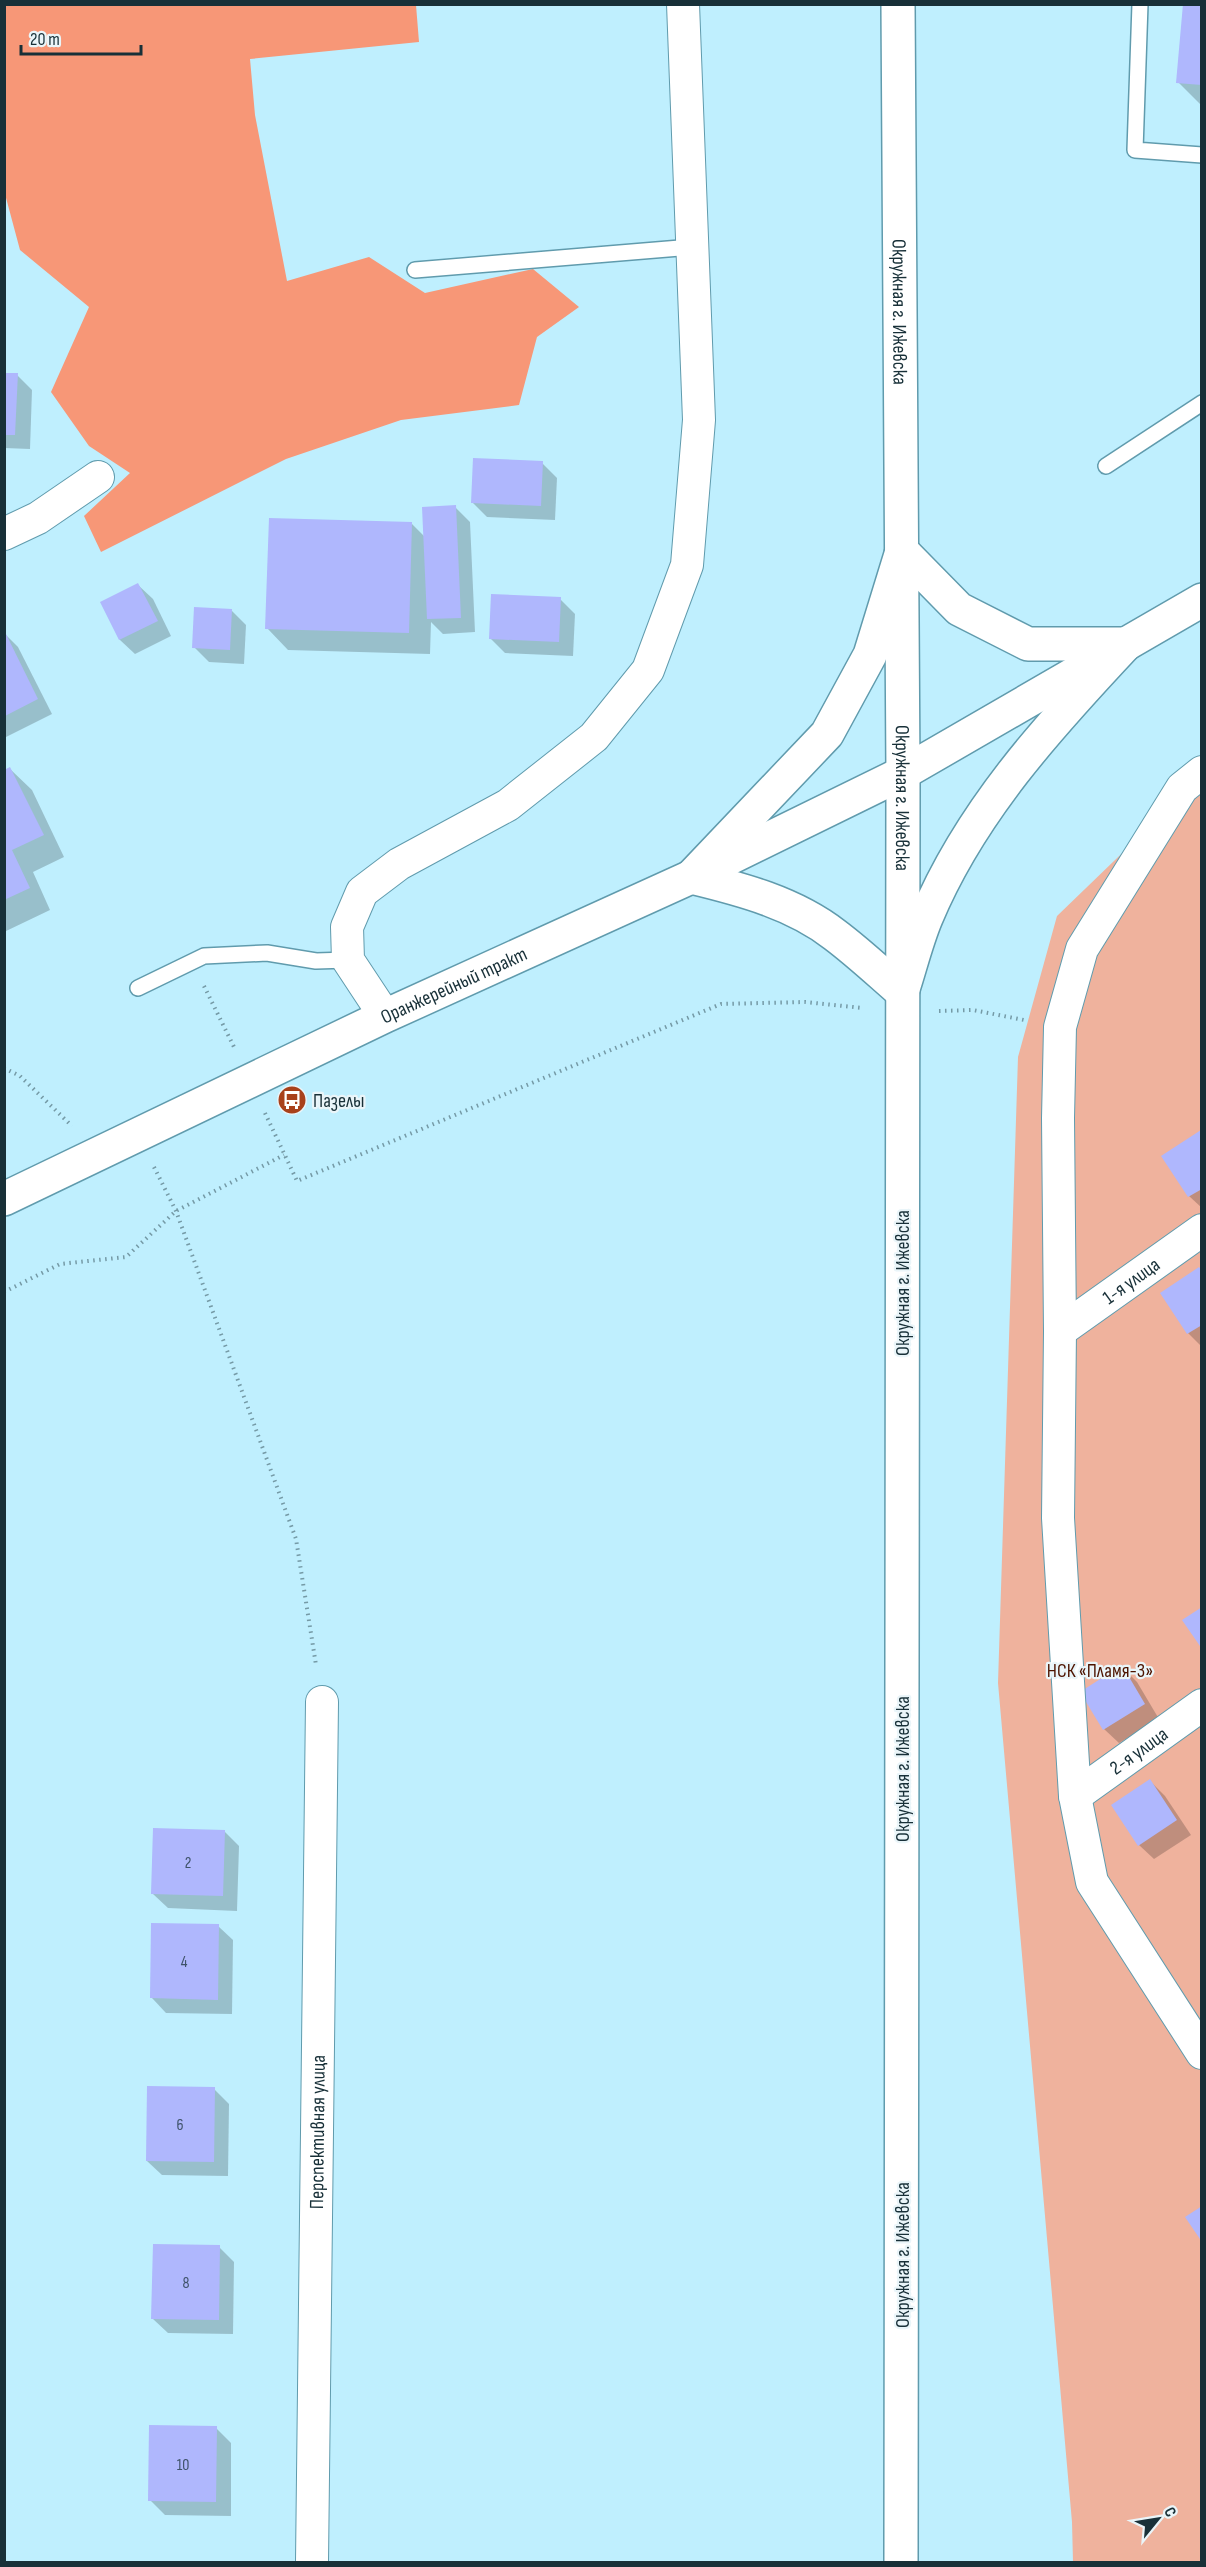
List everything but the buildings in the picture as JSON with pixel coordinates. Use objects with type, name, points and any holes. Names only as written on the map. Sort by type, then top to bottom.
[{"type":"main road","name":"Окружная г. Ижевска","points":[[898,4],[903,773],[901,2562]]},
{"type":"main road","points":[[902,551],[959,609],[1028,644],[1126,644],[1063,710],[1009,776],[962,848],[926,918],[902,1002],[834,934],[805,916],[744,890],[691,877],[827,735],[870,655],[902,551]]},
{"type":"main road","name":"Оранжерейный тракт","points":[[4,1199],[385,1016],[691,877],[903,773],[1202,600]]},
{"type":"street","points":[[385,1016],[348,960],[347,927],[362,892],[399,864],[508,805],[594,737],[648,670],[687,565],[699,420],[683,4]]},
{"type":"street","points":[[4,534],[38,518],[99,477]]},
{"type":"street","points":[[1202,772],[1182,788],[1082,949],[1060,1027],[1058,1118],[1060,1331],[1058,1518],[1075,1796],[1092,1882],[1202,2053]]},
{"type":"street","name":"1-я улица","points":[[1060,1331],[1202,1230]]},
{"type":"street","name":"Перспективная улица","points":[[312,2562],[322,1702]]},
{"type":"street","name":"2-я улица","points":[[1075,1796],[1202,1705]]},
{"type":"lane","points":[[1140,4],[1135,150],[1202,155]]},
{"type":"lane","points":[[415,270],[692,247]]},
{"type":"lane","points":[[1106,466],[1202,403]]},
{"type":"lane","points":[[138,988],[204,956],[267,953],[316,961],[348,960]]},
{"type":"path","points":[[192,962],[297,1181],[721,1004],[902,1002],[973,1011],[1060,1027]]},
{"type":"path","points":[[4,1068],[20,1076],[100,1153]]},
{"type":"path","points":[[138,1135],[176,1211],[296,1539],[322,1702]]},
{"type":"path","points":[[4,1292],[60,1264],[126,1257],[176,1211],[284,1155]]},
{"type":"green space","name":"НСК «Пламя-3»","points":[[1201,777],[1201,2562],[1073,2562],[1072,2522],[998,1683],[1018,1057],[1057,916]]},
{"type":"shaded area","points":[[4,5],[416,5],[419,42],[250,59],[255,115],[287,281],[369,257],[425,293],[533,269],[579,307],[537,337],[519,405],[401,420],[286,459],[101,552],[84,516],[130,473],[89,446],[51,392],[89,307],[20,250],[5,194]]},
{"type":"place","name":"Пазелы","points":[[292,1100]]}]
